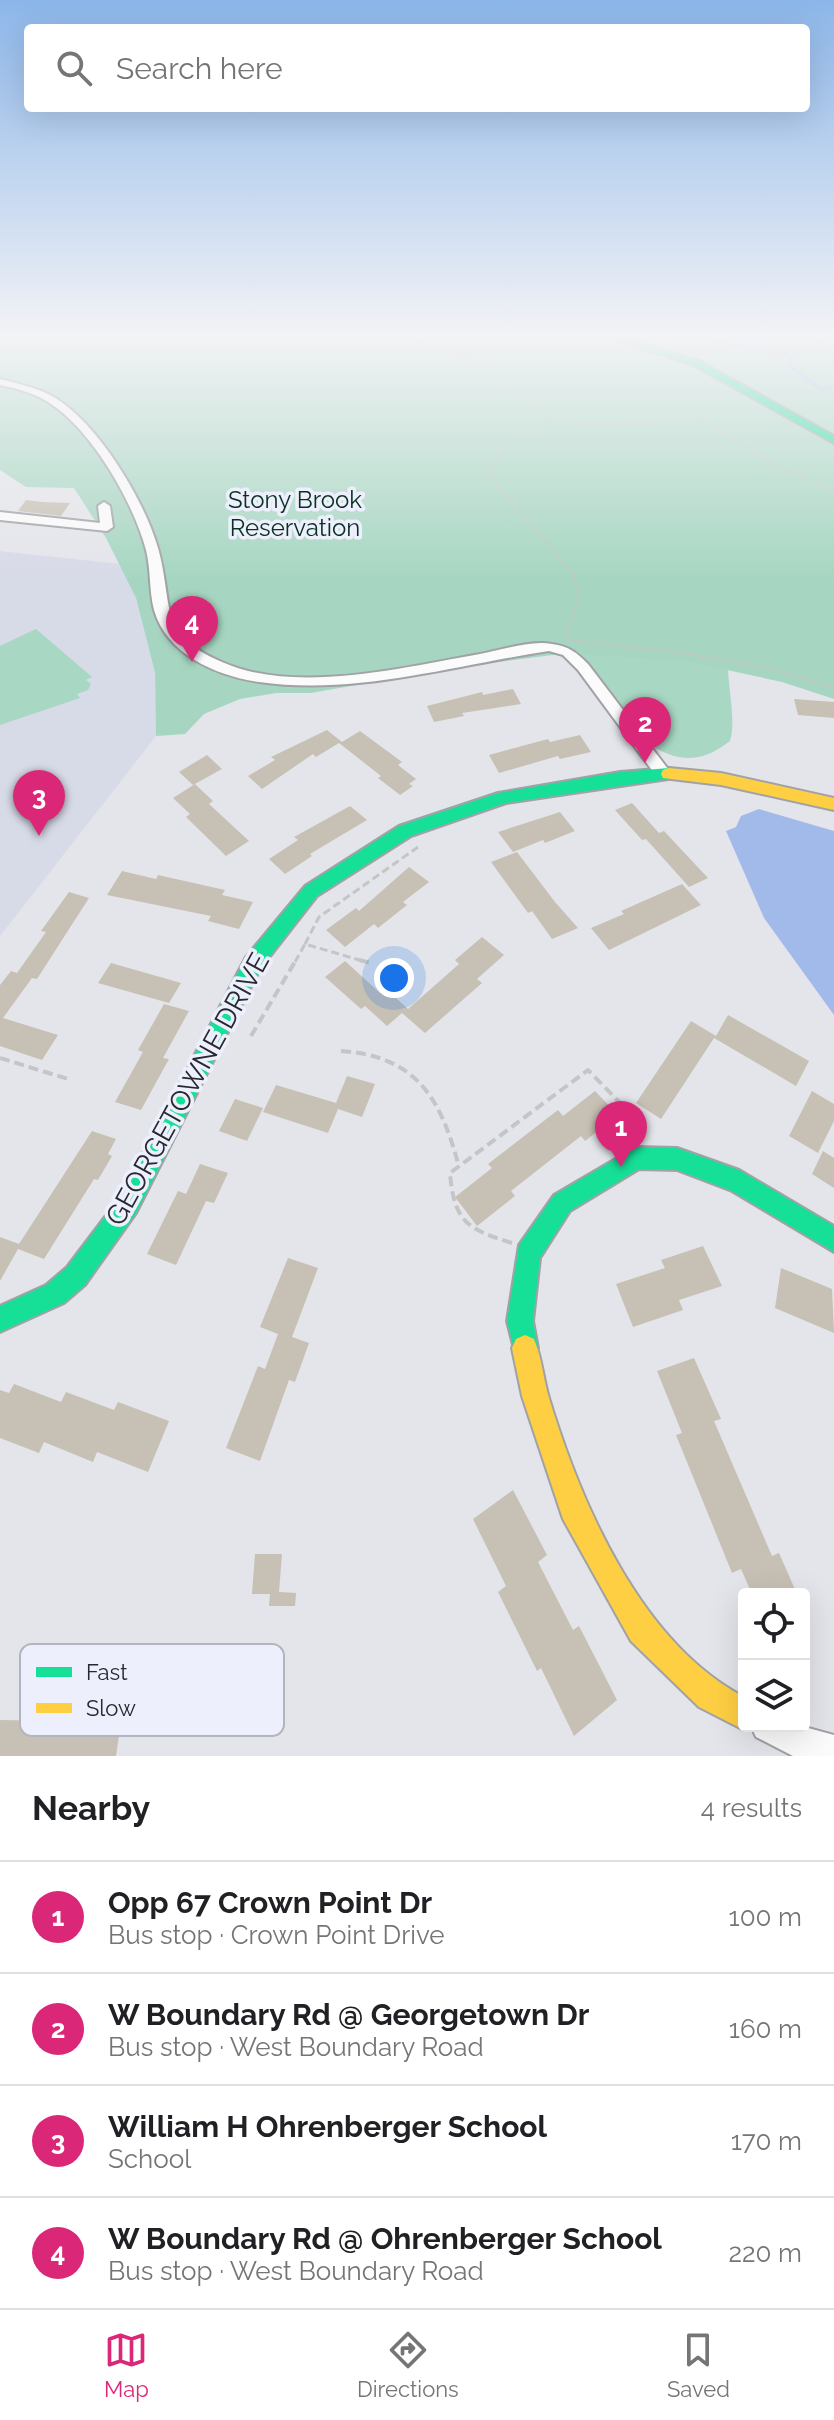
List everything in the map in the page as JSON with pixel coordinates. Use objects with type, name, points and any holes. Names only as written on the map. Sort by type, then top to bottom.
[{"type":"street","points":[[71,416],[137,507],[152,550],[164,620],[179,642],[210,664],[257,678],[293,682],[375,674],[549,647],[564,649],[583,667],[663,773]]},
{"type":"street","points":[[791,416],[834,440]]},
{"type":"street","points":[[0,516],[107,527],[104,506]]},
{"type":"street","name":"GEORGETOWNE DRIVE","points":[[0,1319],[55,1294],[76,1276],[98,1248],[128,1205],[253,963],[311,891],[405,831],[504,797],[574,784],[663,773],[721,779],[834,804]]},
{"type":"street","points":[[738,1711],[710,1696],[642,1630],[577,1519],[535,1396],[520,1321],[528,1254],[562,1203],[636,1158],[677,1159],[739,1182],[834,1240]]},
{"type":"street","points":[[779,1732],[796,1741],[834,1751]]},
{"type":"path","points":[[834,491],[774,465],[704,420],[678,418],[650,423],[579,424],[546,417],[540,428],[503,444],[487,462],[493,480],[573,575],[579,591],[566,641],[721,657],[790,672],[834,688]]},
{"type":"path","points":[[251,1036],[319,917],[418,847]]},
{"type":"path","points":[[305,944],[371,963]]},
{"type":"path","points":[[341,1051],[359,1050],[388,1058],[416,1075],[438,1104],[452,1135],[459,1167]]},
{"type":"path","points":[[0,1058],[68,1079]]},
{"type":"path","points":[[532,1248],[473,1231],[451,1203],[450,1173],[588,1070],[623,1106],[643,1158]]},
{"type":"shaded area","points":[[0,551],[120,564],[136,598],[155,674],[156,736],[0,936]]},
{"type":"green space","name":"Stony Brook Reservation","points":[[0,416],[834,416],[834,699],[782,682],[686,661],[568,653],[458,667],[311,693],[276,693],[240,699],[204,714],[185,734],[156,736],[155,673],[136,598],[106,538],[74,488],[26,487],[0,470]]},
{"type":"green space","points":[[569,614],[728,655],[732,722],[730,741],[708,754],[688,758],[667,754],[645,742],[572,654]]},
{"type":"green space","points":[[36,629],[92,677],[86,680],[91,684],[88,690],[77,694],[80,698],[0,725],[0,646]]},
{"type":"water","points":[[759,809],[834,831],[834,1015],[764,918],[726,831],[736,827],[741,816]]},
{"type":"building","points":[[26,500],[70,503],[61,516],[18,511]]},
{"type":"building","points":[[513,689],[521,704],[462,713],[464,716],[434,722],[427,706],[482,692],[483,695]]},
{"type":"building","points":[[794,699],[834,702],[834,718],[798,715]]},
{"type":"building","points":[[327,730],[342,742],[360,731],[402,762],[398,765],[416,779],[409,784],[413,786],[400,795],[339,743],[316,757],[313,754],[262,789],[248,776],[275,760],[271,757]]},
{"type":"building","points":[[580,735],[591,752],[560,759],[558,756],[499,773],[489,755],[548,739],[550,742]]},
{"type":"building","points":[[207,755],[222,769],[193,785],[179,772]]},
{"type":"building","points":[[195,784],[213,801],[209,804],[249,841],[226,856],[186,817],[190,814],[173,798]]},
{"type":"building","points":[[632,803],[659,833],[664,831],[708,878],[689,887],[615,810]]},
{"type":"building","points":[[350,806],[367,820],[310,854],[312,856],[285,874],[269,859],[298,840],[294,837]]},
{"type":"building","points":[[560,812],[575,831],[545,843],[543,840],[513,852],[498,832]]},
{"type":"building","points":[[517,852],[578,928],[552,939],[532,911],[528,913],[491,862]]},
{"type":"building","points":[[409,867],[429,882],[403,902],[407,905],[378,928],[374,924],[345,947],[326,930],[356,908],[359,911]]},
{"type":"building","points":[[122,871],[156,879],[158,875],[225,890],[222,895],[253,902],[239,929],[208,921],[211,916],[107,895]]},
{"type":"building","points":[[682,884],[701,905],[609,950],[591,928],[624,914],[621,911]]},
{"type":"building","points":[[69,892],[89,898],[37,979],[32,978],[3,1018],[58,1035],[42,1060],[0,1046],[0,985],[11,971],[17,973],[46,932],[41,931]]},
{"type":"building","points":[[482,937],[504,955],[477,979],[482,983],[425,1033],[402,1013],[387,1026],[365,1006],[361,1009],[325,977],[345,961],[380,993],[385,988],[408,1009],[459,964],[455,960]]},
{"type":"building","points":[[111,963],[181,983],[169,1003],[98,983]]},
{"type":"building","points":[[164,1004],[189,1011],[163,1058],[169,1059],[141,1110],[115,1102],[143,1052],[138,1050]]},
{"type":"building","points":[[728,1015],[809,1061],[796,1086],[714,1038],[661,1119],[636,1103],[691,1021],[716,1036]]},
{"type":"building","points":[[347,1076],[375,1084],[362,1117],[338,1109],[328,1133],[263,1112],[276,1085],[336,1103]]},
{"type":"building","points":[[595,1091],[618,1115],[585,1141],[581,1136],[511,1191],[515,1196],[477,1226],[455,1197],[492,1168],[488,1164],[558,1110],[563,1116]]},
{"type":"building","points":[[812,1091],[834,1104],[834,1121],[818,1153],[789,1136]]},
{"type":"building","points":[[235,1099],[263,1108],[247,1141],[219,1131]]},
{"type":"building","points":[[92,1131],[116,1139],[108,1154],[112,1156],[98,1180],[94,1179],[44,1259],[18,1249],[0,1281],[0,1237],[19,1244]]},
{"type":"building","points":[[823,1151],[834,1158],[834,1188],[812,1174]]},
{"type":"building","points":[[200,1164],[228,1173],[214,1203],[206,1201],[176,1265],[147,1254],[178,1191],[186,1194]]},
{"type":"building","points":[[703,1246],[722,1286],[679,1300],[683,1310],[633,1327],[616,1284],[665,1268],[661,1260]]},
{"type":"building","points":[[288,1258],[318,1268],[292,1337],[309,1343],[295,1382],[289,1380],[260,1461],[226,1448],[258,1366],[265,1369],[278,1334],[260,1327]]},
{"type":"building","points":[[781,1268],[832,1289],[834,1333],[775,1308]]},
{"type":"building","points":[[694,1358],[721,1419],[714,1421],[772,1556],[779,1553],[794,1588],[749,1588],[741,1569],[732,1573],[676,1435],[682,1433],[657,1371]]},
{"type":"building","points":[[14,1384],[61,1402],[66,1392],[114,1410],[118,1402],[169,1421],[148,1472],[97,1452],[93,1462],[44,1442],[39,1453],[0,1438],[0,1390],[9,1393]]},
{"type":"building","points":[[513,1490],[547,1555],[538,1562],[573,1630],[579,1626],[617,1700],[574,1736],[541,1668],[537,1671],[498,1592],[506,1586],[473,1519]]},
{"type":"building","points":[[255,1554],[282,1554],[279,1592],[296,1593],[295,1606],[269,1606],[270,1594],[252,1594]]},
{"type":"building","points":[[0,1720],[20,1720],[20,1736],[119,1736],[116,1756],[0,1756]]},
{"type":"traffic: fast","points":[[791,416],[834,440]]},
{"type":"traffic: fast","points":[[0,1319],[55,1294],[76,1276],[128,1205],[253,963],[311,891],[405,831],[504,797],[620,778],[669,774]]},
{"type":"traffic: fast","points":[[525,1348],[520,1321],[528,1254],[562,1203],[636,1158],[677,1159],[739,1182],[834,1240]]},
{"type":"traffic: slow","points":[[669,774],[721,779],[834,804]]},
{"type":"traffic: slow","points":[[525,1348],[535,1396],[577,1519],[642,1630],[710,1696],[738,1711]]},
{"type":"place","name":"W Boundary Rd @ Ohrenberger School","points":[[192,662]]},
{"type":"place","name":"W Boundary Rd @ Georgetown Dr","points":[[645,763]]},
{"type":"place","name":"William H Ohrenberger School","points":[[39,836]]},
{"type":"place","name":"Opp 67 Crown Point Dr","points":[[621,1167]]}]
